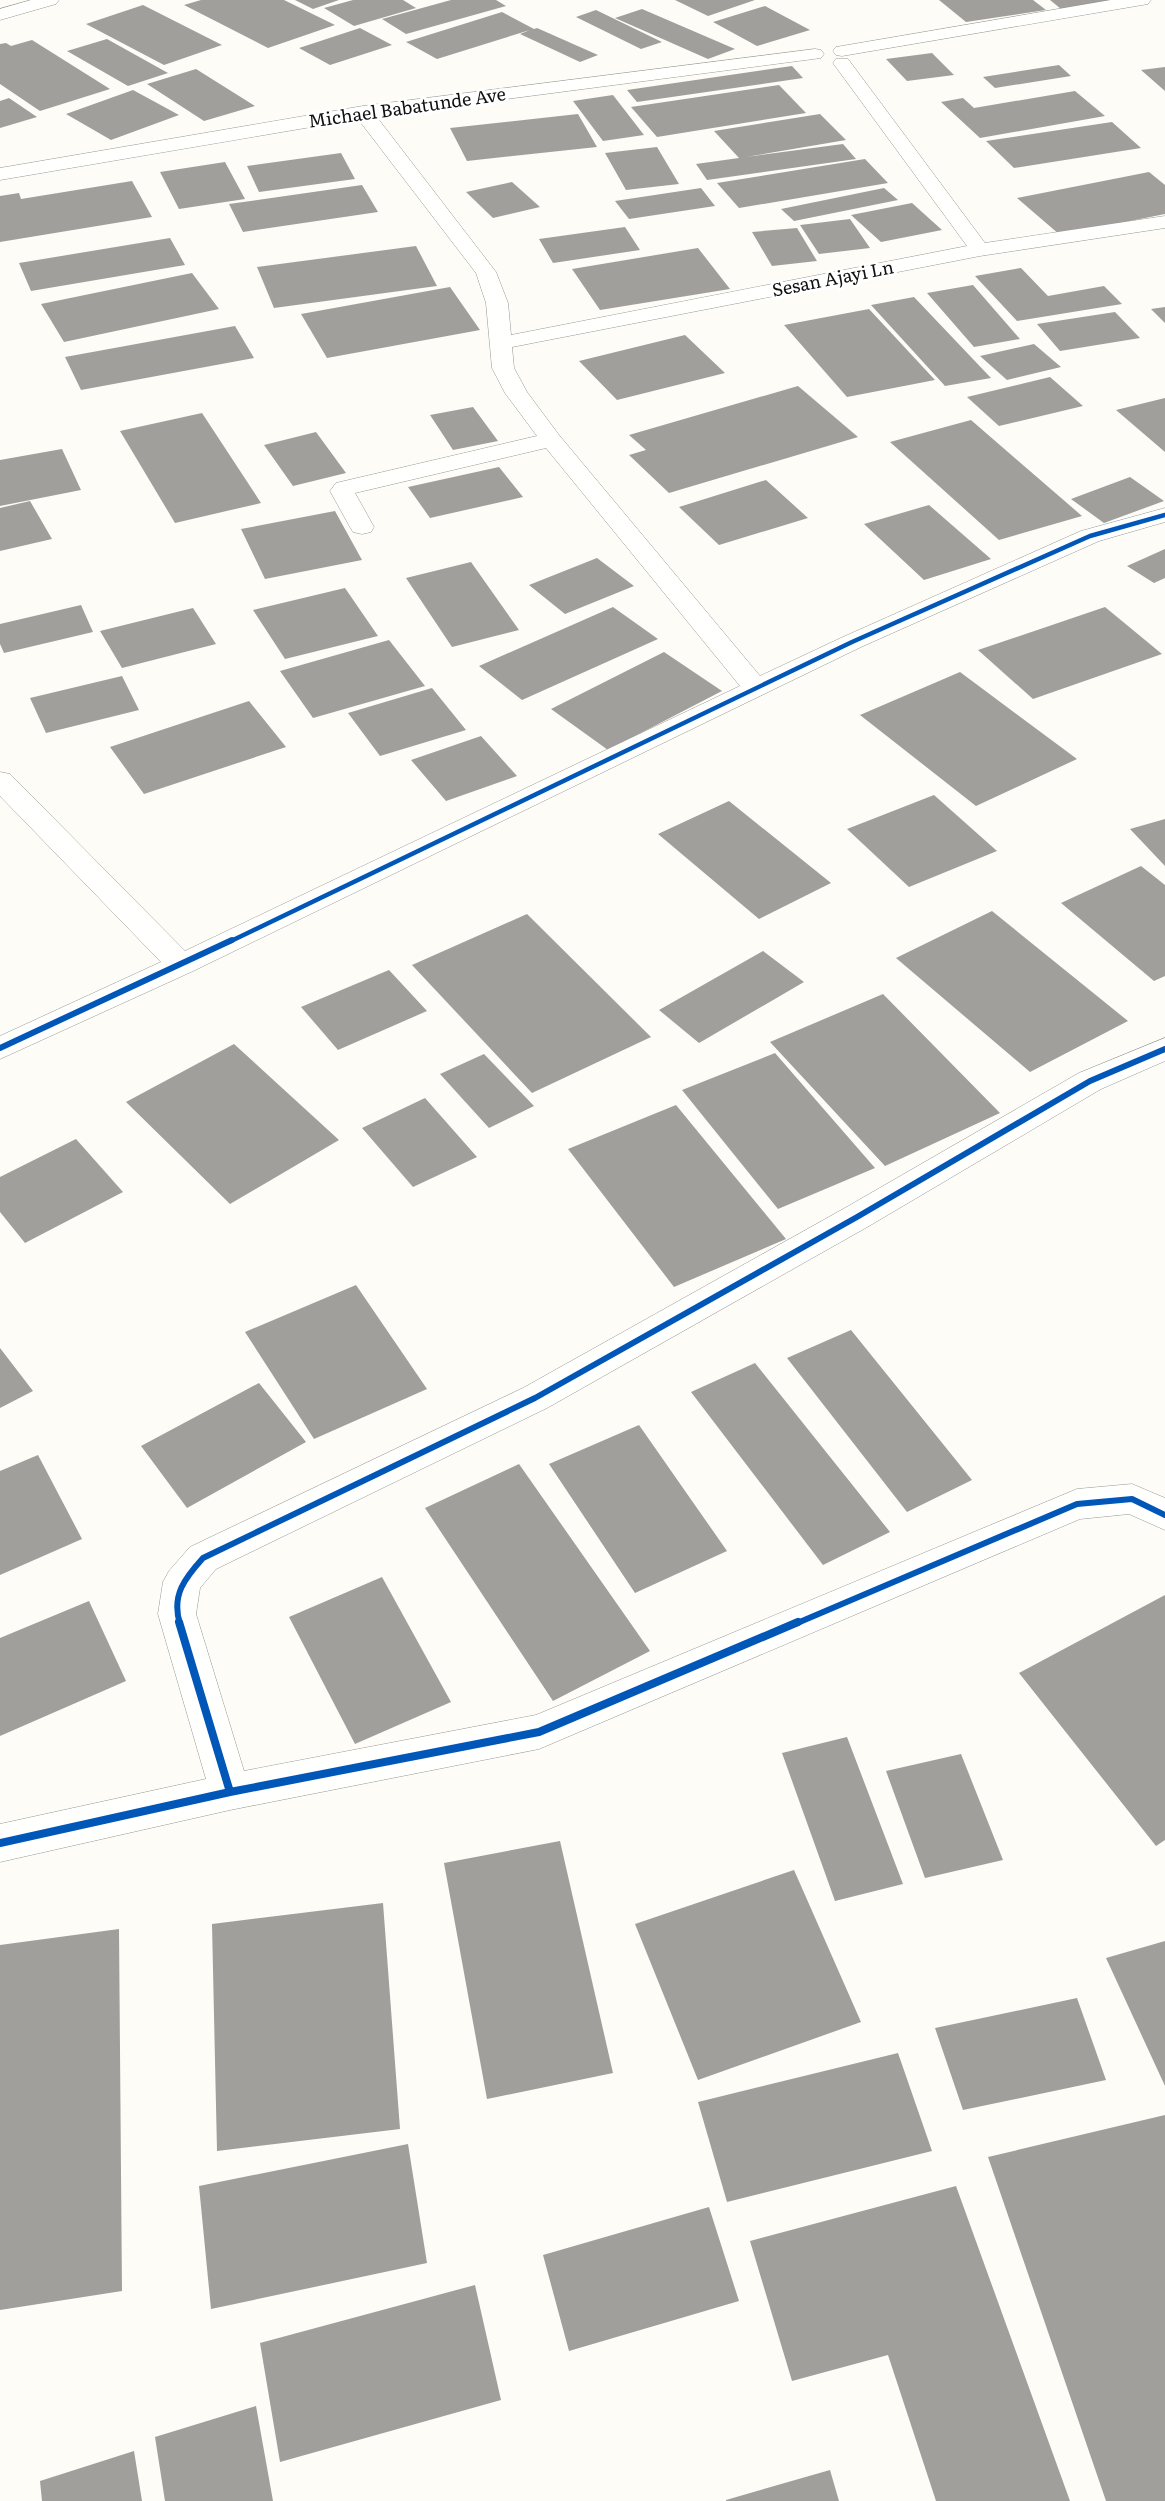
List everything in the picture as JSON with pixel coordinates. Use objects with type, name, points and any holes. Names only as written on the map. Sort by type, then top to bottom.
[{"type":"street","points":[[0,15],[50,0]]},
{"type":"street","points":[[980,250],[842,57],[1142,0]]},
{"type":"street","name":"Michael Babatunde Ave","points":[[0,174],[363,112],[815,54]]},
{"type":"street","points":[[363,112],[486,272],[497,303],[503,368],[516,393],[551,440],[757,689]]},
{"type":"street","name":"Sesan Ajayi Ln","points":[[501,343],[980,250],[1165,222]]},
{"type":"street","points":[[362,527],[342,491],[344,488],[551,440]]},
{"type":"street","points":[[0,1048],[181,965],[852,642],[1090,536],[1165,515]]},
{"type":"street","points":[[0,780],[181,965]]},
{"type":"street","points":[[230,1792],[177,1614],[182,1582],[203,1558],[535,1398],[857,1217],[1090,1081],[1165,1049]]},
{"type":"street","points":[[0,1843],[230,1792],[539,1732],[1077,1504],[1132,1499],[1165,1515]]},
{"type":"building","points":[[201,0],[284,0],[335,25],[268,48],[184,5]]},
{"type":"building","points":[[295,0],[339,0],[313,9]]},
{"type":"building","points":[[353,0],[403,0],[416,8],[354,26],[324,8]]},
{"type":"building","points":[[451,0],[496,0],[506,6],[406,34],[382,19]]},
{"type":"building","points":[[675,0],[755,0],[708,16]]},
{"type":"building","points":[[939,0],[1033,0],[1046,10],[966,22]]},
{"type":"building","points":[[1050,0],[1107,0],[1107,1],[1061,9]]},
{"type":"building","points":[[143,5],[222,45],[164,65],[86,24]]},
{"type":"building","points":[[765,6],[810,30],[757,46],[713,22]]},
{"type":"building","points":[[642,9],[735,49],[708,59],[615,18]]},
{"type":"building","points":[[596,10],[662,42],[641,49],[576,17]]},
{"type":"building","points":[[502,12],[534,29],[537,28],[598,55],[580,62],[520,34],[530,30],[437,59],[406,42]]},
{"type":"building","points":[[360,28],[392,45],[330,65],[299,48]]},
{"type":"building","points":[[107,39],[168,73],[128,86],[67,51]]},
{"type":"building","points":[[32,40],[110,89],[40,111],[0,84],[0,44],[6,43],[11,46]]},
{"type":"building","points":[[932,53],[954,75],[907,81],[886,59]]},
{"type":"building","points":[[1059,65],[1071,76],[995,88],[983,77]]},
{"type":"building","points":[[792,66],[803,78],[637,102],[627,90]]},
{"type":"building","points":[[1165,67],[1165,91],[1141,70]]},
{"type":"building","points":[[196,69],[255,106],[204,121],[147,84]]},
{"type":"building","points":[[779,85],[806,113],[657,137],[631,107]]},
{"type":"building","points":[[133,90],[179,115],[111,140],[66,114]]},
{"type":"building","points":[[1075,91],[1105,116],[980,138],[941,102],[963,98],[974,108]]},
{"type":"building","points":[[613,95],[644,135],[603,141],[573,101]]},
{"type":"building","points":[[9,98],[37,117],[0,128],[0,101]]},
{"type":"building","points":[[578,114],[597,147],[467,161],[450,128]]},
{"type":"building","points":[[820,114],[846,140],[746,157],[843,144],[856,159],[707,180],[696,164],[739,158],[714,131]]},
{"type":"building","points":[[1112,122],[1141,148],[1014,168],[986,141]]},
{"type":"building","points":[[657,147],[679,184],[626,190],[605,153]]},
{"type":"building","points":[[341,153],[355,179],[259,192],[247,166]]},
{"type":"building","points":[[865,159],[888,183],[739,208],[717,183]]},
{"type":"building","points":[[225,162],[245,199],[179,209],[160,172]]},
{"type":"building","points":[[1149,172],[1165,185],[1165,214],[1060,235],[1017,198]]},
{"type":"building","points":[[132,181],[152,217],[0,242],[0,196],[19,193],[21,199]]},
{"type":"building","points":[[512,182],[540,207],[493,218],[466,192]]},
{"type":"building","points":[[362,185],[378,212],[243,232],[229,204]]},
{"type":"building","points":[[701,188],[715,206],[629,219],[615,201]]},
{"type":"building","points":[[884,188],[898,200],[794,221],[781,209]]},
{"type":"building","points":[[912,203],[942,230],[881,242],[851,215]]},
{"type":"building","points":[[850,219],[870,248],[819,254],[800,225]]},
{"type":"building","points":[[625,227],[640,250],[553,263],[539,239]]},
{"type":"building","points":[[797,228],[817,261],[772,266],[752,232]]},
{"type":"building","points":[[170,238],[185,265],[31,291],[19,263]]},
{"type":"building","points":[[416,246],[437,286],[274,308],[257,267]]},
{"type":"building","points":[[698,248],[730,289],[600,310],[572,269]]},
{"type":"building","points":[[1021,268],[1048,296],[1104,286],[1122,304],[1017,321],[975,276]]},
{"type":"building","points":[[192,273],[219,309],[64,342],[41,304]]},
{"type":"building","points":[[973,285],[1020,339],[974,347],[927,293]]},
{"type":"building","points":[[450,287],[480,330],[327,358],[301,314]]},
{"type":"building","points":[[914,297],[991,378],[945,386],[871,305]]},
{"type":"building","points":[[1165,307],[1165,323],[1151,309]]},
{"type":"building","points":[[869,309],[935,380],[847,397],[784,325]]},
{"type":"building","points":[[1115,312],[1140,338],[1060,351],[1037,324]]},
{"type":"building","points":[[235,326],[254,358],[81,390],[65,357]]},
{"type":"building","points":[[685,335],[725,373],[617,400],[579,361]]},
{"type":"building","points":[[1034,344],[1061,367],[1007,380],[980,356]]},
{"type":"building","points":[[1050,377],[1083,406],[999,426],[967,397]]},
{"type":"building","points":[[798,386],[858,437],[669,493],[629,455],[646,450],[629,435]]},
{"type":"building","points":[[1165,398],[1165,452],[1116,410]]},
{"type":"building","points":[[473,407],[498,441],[453,450],[430,415]]},
{"type":"building","points":[[202,413],[261,503],[175,523],[120,431]]},
{"type":"building","points":[[971,420],[1082,516],[999,540],[890,442]]},
{"type":"building","points":[[316,432],[346,473],[293,486],[264,445]]},
{"type":"building","points":[[62,449],[81,490],[0,506],[0,460]]},
{"type":"building","points":[[499,467],[523,497],[430,518],[408,487]]},
{"type":"building","points":[[1130,477],[1164,501],[1104,523],[1071,499]]},
{"type":"building","points":[[766,480],[808,518],[719,545],[679,507]]},
{"type":"building","points":[[30,501],[52,539],[0,551],[0,508]]},
{"type":"building","points":[[929,505],[991,559],[924,580],[864,524]]},
{"type":"building","points":[[335,511],[362,560],[265,579],[241,529]]},
{"type":"building","points":[[1165,549],[1165,578],[1154,583],[1127,566]]},
{"type":"building","points":[[597,558],[634,586],[565,614],[529,585]]},
{"type":"building","points":[[471,562],[519,630],[452,647],[406,578]]},
{"type":"building","points":[[345,588],[378,636],[285,659],[253,610]]},
{"type":"building","points":[[81,605],[93,632],[4,653],[0,644],[0,624]]},
{"type":"building","points":[[613,607],[658,639],[522,700],[479,666]]},
{"type":"building","points":[[1105,607],[1162,654],[1033,699],[978,650]]},
{"type":"building","points":[[193,608],[216,644],[122,668],[100,631]]},
{"type":"building","points":[[389,640],[425,686],[313,718],[280,671]]},
{"type":"building","points":[[664,652],[722,691],[608,750],[551,709]]},
{"type":"building","points":[[960,672],[1077,759],[976,806],[860,715]]},
{"type":"building","points":[[122,676],[139,710],[46,733],[30,698]]},
{"type":"building","points":[[432,688],[466,730],[380,756],[348,713]]},
{"type":"building","points":[[249,701],[286,747],[144,794],[110,747]]},
{"type":"building","points":[[481,736],[517,776],[446,801],[411,760]]},
{"type":"building","points":[[934,795],[997,851],[909,887],[847,829]]},
{"type":"building","points":[[729,801],[831,883],[759,919],[658,834]]},
{"type":"building","points":[[1165,819],[1165,866],[1130,829]]},
{"type":"building","points":[[1141,866],[1165,885],[1165,976],[1154,981],[1061,903]]},
{"type":"building","points":[[992,911],[1128,1021],[1030,1072],[896,958]]},
{"type":"building","points":[[527,914],[651,1037],[532,1093],[412,965]]},
{"type":"building","points":[[763,951],[804,982],[699,1043],[659,1010]]},
{"type":"building","points":[[389,970],[427,1011],[338,1050],[301,1007]]},
{"type":"building","points":[[883,994],[1000,1113],[885,1166],[770,1042]]},
{"type":"building","points":[[234,1044],[339,1140],[230,1204],[126,1102]]},
{"type":"building","points":[[775,1053],[875,1168],[778,1209],[682,1090]]},
{"type":"building","points":[[484,1054],[534,1106],[489,1128],[440,1074]]},
{"type":"building","points":[[425,1098],[477,1157],[413,1187],[362,1128]]},
{"type":"building","points":[[676,1105],[786,1239],[674,1287],[568,1149]]},
{"type":"building","points":[[76,1139],[123,1192],[25,1243],[0,1212],[0,1177]]},
{"type":"building","points":[[356,1285],[427,1389],[314,1439],[245,1332]]},
{"type":"building","points":[[851,1330],[972,1480],[907,1512],[787,1358]]},
{"type":"building","points":[[0,1348],[33,1391],[0,1408]]},
{"type":"building","points":[[755,1363],[890,1532],[823,1565],[691,1392]]},
{"type":"building","points":[[259,1383],[306,1442],[187,1508],[141,1446]]},
{"type":"building","points":[[639,1425],[727,1551],[635,1593],[549,1464]]},
{"type":"building","points":[[38,1455],[82,1539],[0,1575],[0,1471]]},
{"type":"building","points":[[519,1464],[650,1651],[553,1701],[425,1508]]},
{"type":"building","points":[[382,1577],[451,1702],[355,1744],[289,1617]]},
{"type":"building","points":[[1165,1595],[1165,1840],[1156,1846],[1019,1673]]},
{"type":"building","points":[[89,1601],[126,1681],[0,1736],[0,1638]]},
{"type":"building","points":[[847,1737],[903,1884],[835,1901],[782,1753]]},
{"type":"building","points":[[961,1754],[1003,1860],[925,1878],[886,1771]]},
{"type":"building","points":[[560,1841],[613,2073],[487,2099],[444,1863]]},
{"type":"building","points":[[794,1870],[861,2022],[698,2080],[635,1924]]},
{"type":"building","points":[[383,1903],[400,2129],[217,2151],[212,1924]]},
{"type":"building","points":[[119,1929],[122,2291],[0,2310],[0,1945]]},
{"type":"building","points":[[1165,1941],[1165,2086],[1106,1958]]},
{"type":"building","points":[[1077,1998],[1106,2080],[963,2110],[935,2028]]},
{"type":"building","points":[[898,2053],[932,2151],[727,2202],[698,2102]]},
{"type":"building","points":[[1165,2115],[1165,2501],[1106,2501],[988,2157]]},
{"type":"building","points":[[408,2144],[427,2263],[211,2309],[199,2186]]},
{"type":"building","points":[[956,2186],[1070,2501],[936,2501],[888,2355],[792,2381],[750,2241]]},
{"type":"building","points":[[709,2207],[739,2301],[569,2351],[543,2255]]},
{"type":"building","points":[[475,2285],[501,2400],[280,2462],[260,2343]]},
{"type":"building","points":[[256,2406],[273,2501],[165,2501],[155,2437]]},
{"type":"building","points":[[134,2451],[142,2501],[42,2501],[40,2481]]},
{"type":"building","points":[[830,2470],[839,2501],[726,2501],[726,2500]]},
{"type":"cycle path","points":[[0,1048],[181,965],[852,642],[1090,536],[1165,515]]},
{"type":"cycle path","points":[[230,1792],[177,1614],[182,1582],[203,1558],[535,1398],[857,1217],[1090,1081],[1165,1049]]},
{"type":"cycle path","points":[[0,1843],[230,1792],[539,1732],[1077,1504],[1132,1499],[1165,1515]]}]
